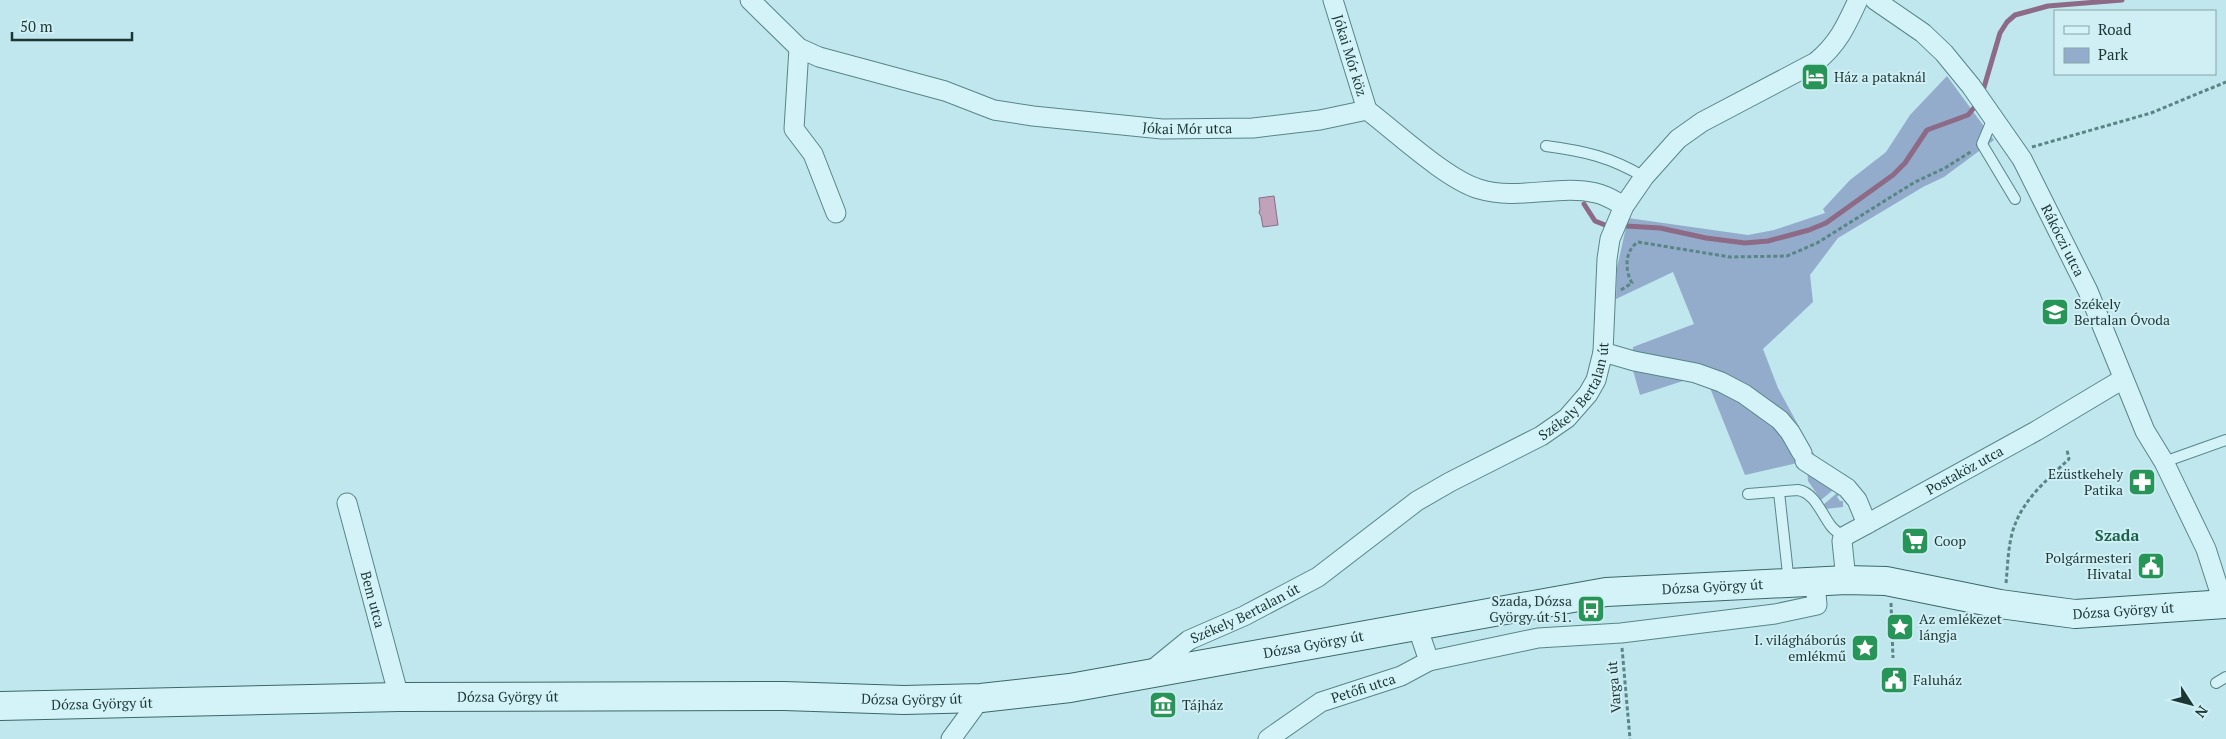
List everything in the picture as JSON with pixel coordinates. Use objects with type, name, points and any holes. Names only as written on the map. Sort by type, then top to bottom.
[{"type":"main road","name":"Dózsa György út","points":[[0,706],[399,697],[784,696],[904,700],[981,698],[1070,688],[1606,592],[1846,580],[1886,581],[2003,604],[2074,614],[2225,606]]},
{"type":"street","name":"Jókai Mór utca","points":[[750,0],[799,48],[820,56],[945,91],[994,110],[1162,130],[1253,128],[1320,120],[1367,110]]},
{"type":"street","name":"Jókai Mór köz","points":[[1333,0],[1367,110]]},
{"type":"street","name":"Székely Bertalan út","points":[[1148,674],[1189,640],[1244,616],[1318,577],[1417,501],[1450,482],[1541,436],[1578,407],[1596,380],[1603,352],[1607,259],[1610,239],[1624,206],[1644,177],[1678,139],[1702,122],[1816,62],[1831,50],[1842,34],[1858,0]]},
{"type":"street","name":"Rákóczi utca","points":[[1875,0],[1924,33],[1944,53],[1971,86],[2022,159],[2088,291],[2144,431],[2164,462],[2206,549],[2225,606]]},
{"type":"street","points":[[799,48],[794,129],[813,154],[836,213]]},
{"type":"street","points":[[1367,110],[1451,175],[1479,188],[1520,194],[1598,193],[1624,206]]},
{"type":"street","points":[[1603,352],[1634,361],[1696,373],[1721,382],[1744,394],[1780,420],[1790,432],[1803,457],[1847,488],[1875,520]]},
{"type":"street","name":"Postaköz utca","points":[[1843,536],[2036,431],[2122,379]]},
{"type":"street","name":"Bem utca","points":[[347,503],[399,697]]},
{"type":"street","points":[[1843,536],[1846,580]]},
{"type":"street","points":[[1417,626],[1429,661],[1538,638],[1621,633],[1775,614],[1817,605],[1802,582]]},
{"type":"street","name":"Petőfi utca","points":[[1268,739],[1321,702],[1400,676],[1429,661]]},
{"type":"street","points":[[951,739],[981,698]]},
{"type":"lane","points":[[1991,116],[1982,144],[2016,199]]},
{"type":"lane","points":[[1546,146],[1584,151],[1614,160],[1644,177]]},
{"type":"lane","points":[[2164,462],[2226,440]]},
{"type":"lane","points":[[1748,494],[1798,490],[1808,494],[1832,528],[1843,536]]},
{"type":"lane","points":[[1779,492],[1784,537],[1802,582]]},
{"type":"lane","points":[[2216,683],[2226,677]]},
{"type":"path","points":[[2016,151],[2151,113],[2226,82]]},
{"type":"path","points":[[1606,296],[1616,293],[1632,283],[1626,264],[1630,250],[1638,242],[1730,258],[1787,256],[1817,243],[1914,182],[1945,168],[1982,144]]},
{"type":"path","points":[[2003,604],[2016,519],[2038,490],[2069,460],[2067,450]]},
{"type":"path","points":[[1891,609],[1893,658]]},
{"type":"path","name":"Varga út","points":[[1621,633],[1630,739]]},
{"type":"green space","points":[[1947,76],[1994,140],[1944,177],[1923,187],[1838,238],[1810,275],[1813,302],[1763,349],[1778,388],[1815,456],[1793,464],[1745,475],[1708,383],[1695,377],[1640,395],[1632,367],[1633,347],[1694,324],[1673,272],[1616,299],[1617,268],[1628,218],[1748,235],[1774,230],[1825,213],[1823,209],[1850,180],[1886,152],[1910,115]]},
{"type":"green space","points":[[1807,465],[1833,490],[1821,500],[1808,481]]},
{"type":"green space","points":[[1837,493],[1840,501],[1843,501],[1843,507],[1825,509],[1823,505]]},
{"type":"shaded area","points":[[1274,196],[1278,225],[1263,227],[1259,213],[1259,198]]},
{"type":"waterway","points":[[1982,94],[2000,33],[2007,22],[2015,15],[2048,6],[2122,0]]},
{"type":"waterway","points":[[1626,226],[1660,228],[1706,238],[1745,243],[1768,241],[1809,230],[1826,223],[1893,175],[1905,163],[1927,130],[1968,115],[1977,104]]},
{"type":"waterway","points":[[1584,204],[1595,221],[1605,225]]},
{"type":"place","name":"Ház a pataknál","points":[[1815,77]]},
{"type":"place","name":"Székely Bertalan Óvoda","points":[[2055,312]]},
{"type":"place","name":"Ezüstkehely Patika","points":[[2142,482]]},
{"type":"place","name":"Coop","points":[[1915,541]]},
{"type":"place","name":"Polgármesteri Hivatal","points":[[2151,566]]},
{"type":"place","name":"Szada, Dózsa György út 51.","points":[[1591,609]]},
{"type":"place","name":"Az emlékezet lángja","points":[[1900,627]]},
{"type":"place","name":"I. világháborús emlékmű","points":[[1865,648]]},
{"type":"place","name":"Faluház","points":[[1894,680]]},
{"type":"place","name":"Tájház","points":[[1163,705]]},
{"type":"district","name":"Szada","points":[[2117,535]]}]
